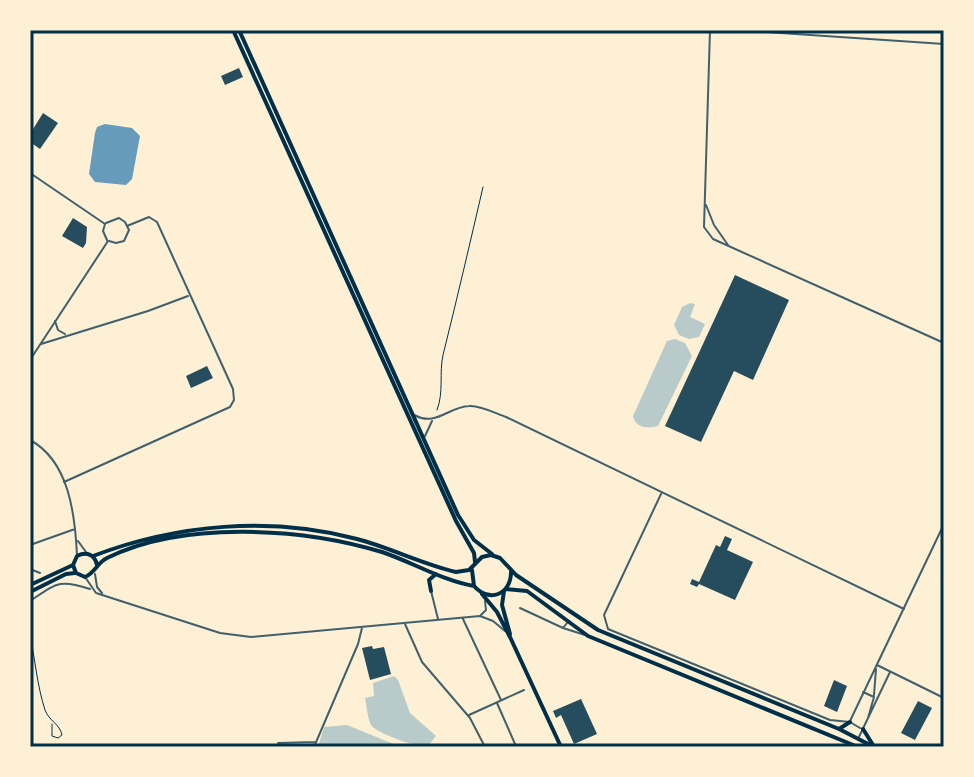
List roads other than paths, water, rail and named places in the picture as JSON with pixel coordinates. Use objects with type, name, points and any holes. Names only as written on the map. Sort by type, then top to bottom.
[{"type":"main road","points":[[236,30],[460,530],[474,553],[470,576],[474,586],[497,612],[561,747]]},
{"type":"main road","points":[[394,380],[465,527],[484,549],[505,561],[510,569],[598,630],[839,729],[874,747]]},
{"type":"main road","points":[[30,585],[73,565],[77,556],[176,531],[245,526],[278,527],[356,539],[456,572],[464,572],[482,557],[495,556]]},
{"type":"main road","points":[[30,592],[66,574],[76,573],[85,577],[106,559],[147,545],[214,533],[278,532],[354,544],[474,586]]},
{"type":"main road","points":[[90,555],[96,568]]},
{"type":"main road","points":[[73,565],[76,573]]},
{"type":"main road","points":[[510,569],[511,580],[502,605],[510,637]]},
{"type":"main road","points":[[431,591],[429,580],[438,573]]},
{"type":"main road","points":[[482,594],[491,596],[505,590],[527,591],[588,636],[856,746]]},
{"type":"main road","points":[[839,729],[850,722]]},
{"type":"main road","points":[[863,729],[874,747]]},
{"type":"street","points":[[710,30],[704,227],[713,239],[944,343]]},
{"type":"street","points":[[738,30],[944,44]]},
{"type":"street","points":[[30,173],[105,224]]},
{"type":"street","points":[[705,203],[714,225],[728,246]]},
{"type":"street","points":[[64,482],[230,407],[234,400],[233,389],[157,222],[149,217],[127,226]]},
{"type":"street","points":[[115,218],[127,226],[128,234],[124,241],[116,243],[108,241],[103,231],[105,224],[115,218]]},
{"type":"street","points":[[30,360],[108,241]]},
{"type":"street","points":[[41,344],[189,295]]},
{"type":"street","points":[[55,321],[58,330],[66,334]]},
{"type":"street","points":[[411,412],[419,418],[433,420],[474,406],[506,417],[904,609]]},
{"type":"street","points":[[426,444],[427,429],[433,420]]},
{"type":"street","points":[[30,440],[43,447],[57,464],[76,529],[77,556]]},
{"type":"street","points":[[661,493],[604,615],[608,629],[830,720],[850,722],[863,729]]},
{"type":"street","points":[[850,722],[944,524]]},
{"type":"street","points":[[30,545],[76,529]]},
{"type":"street","points":[[77,540],[90,555]]},
{"type":"street","points":[[96,568],[95,583],[103,594]]},
{"type":"street","points":[[30,569],[40,573]]},
{"type":"street","points":[[85,577],[93,590]]},
{"type":"street","points":[[30,601],[61,582],[71,582],[220,633],[251,637],[480,616],[506,630]]},
{"type":"street","points":[[93,590],[99,589]]},
{"type":"street","points":[[431,591],[438,620]]},
{"type":"street","points":[[480,616],[487,605],[482,594]]},
{"type":"street","points":[[520,608],[588,636]]},
{"type":"street","points":[[463,618],[515,744]]},
{"type":"street","points":[[563,628],[567,622]]},
{"type":"street","points":[[405,623],[422,662],[468,715],[485,747]]},
{"type":"street","points":[[314,747],[363,627]]},
{"type":"street","points":[[877,664],[944,698]]},
{"type":"street","points":[[869,719],[877,664]]},
{"type":"street","points":[[856,746],[890,672]]},
{"type":"street","points":[[468,715],[524,690]]},
{"type":"street","points":[[863,692],[874,697]]},
{"type":"street","points":[[278,743],[316,742]]},
{"type":"water","points":[[105,124],[132,128],[140,136],[132,179],[126,185],[95,182],[89,174],[95,133],[97,127]]}]
